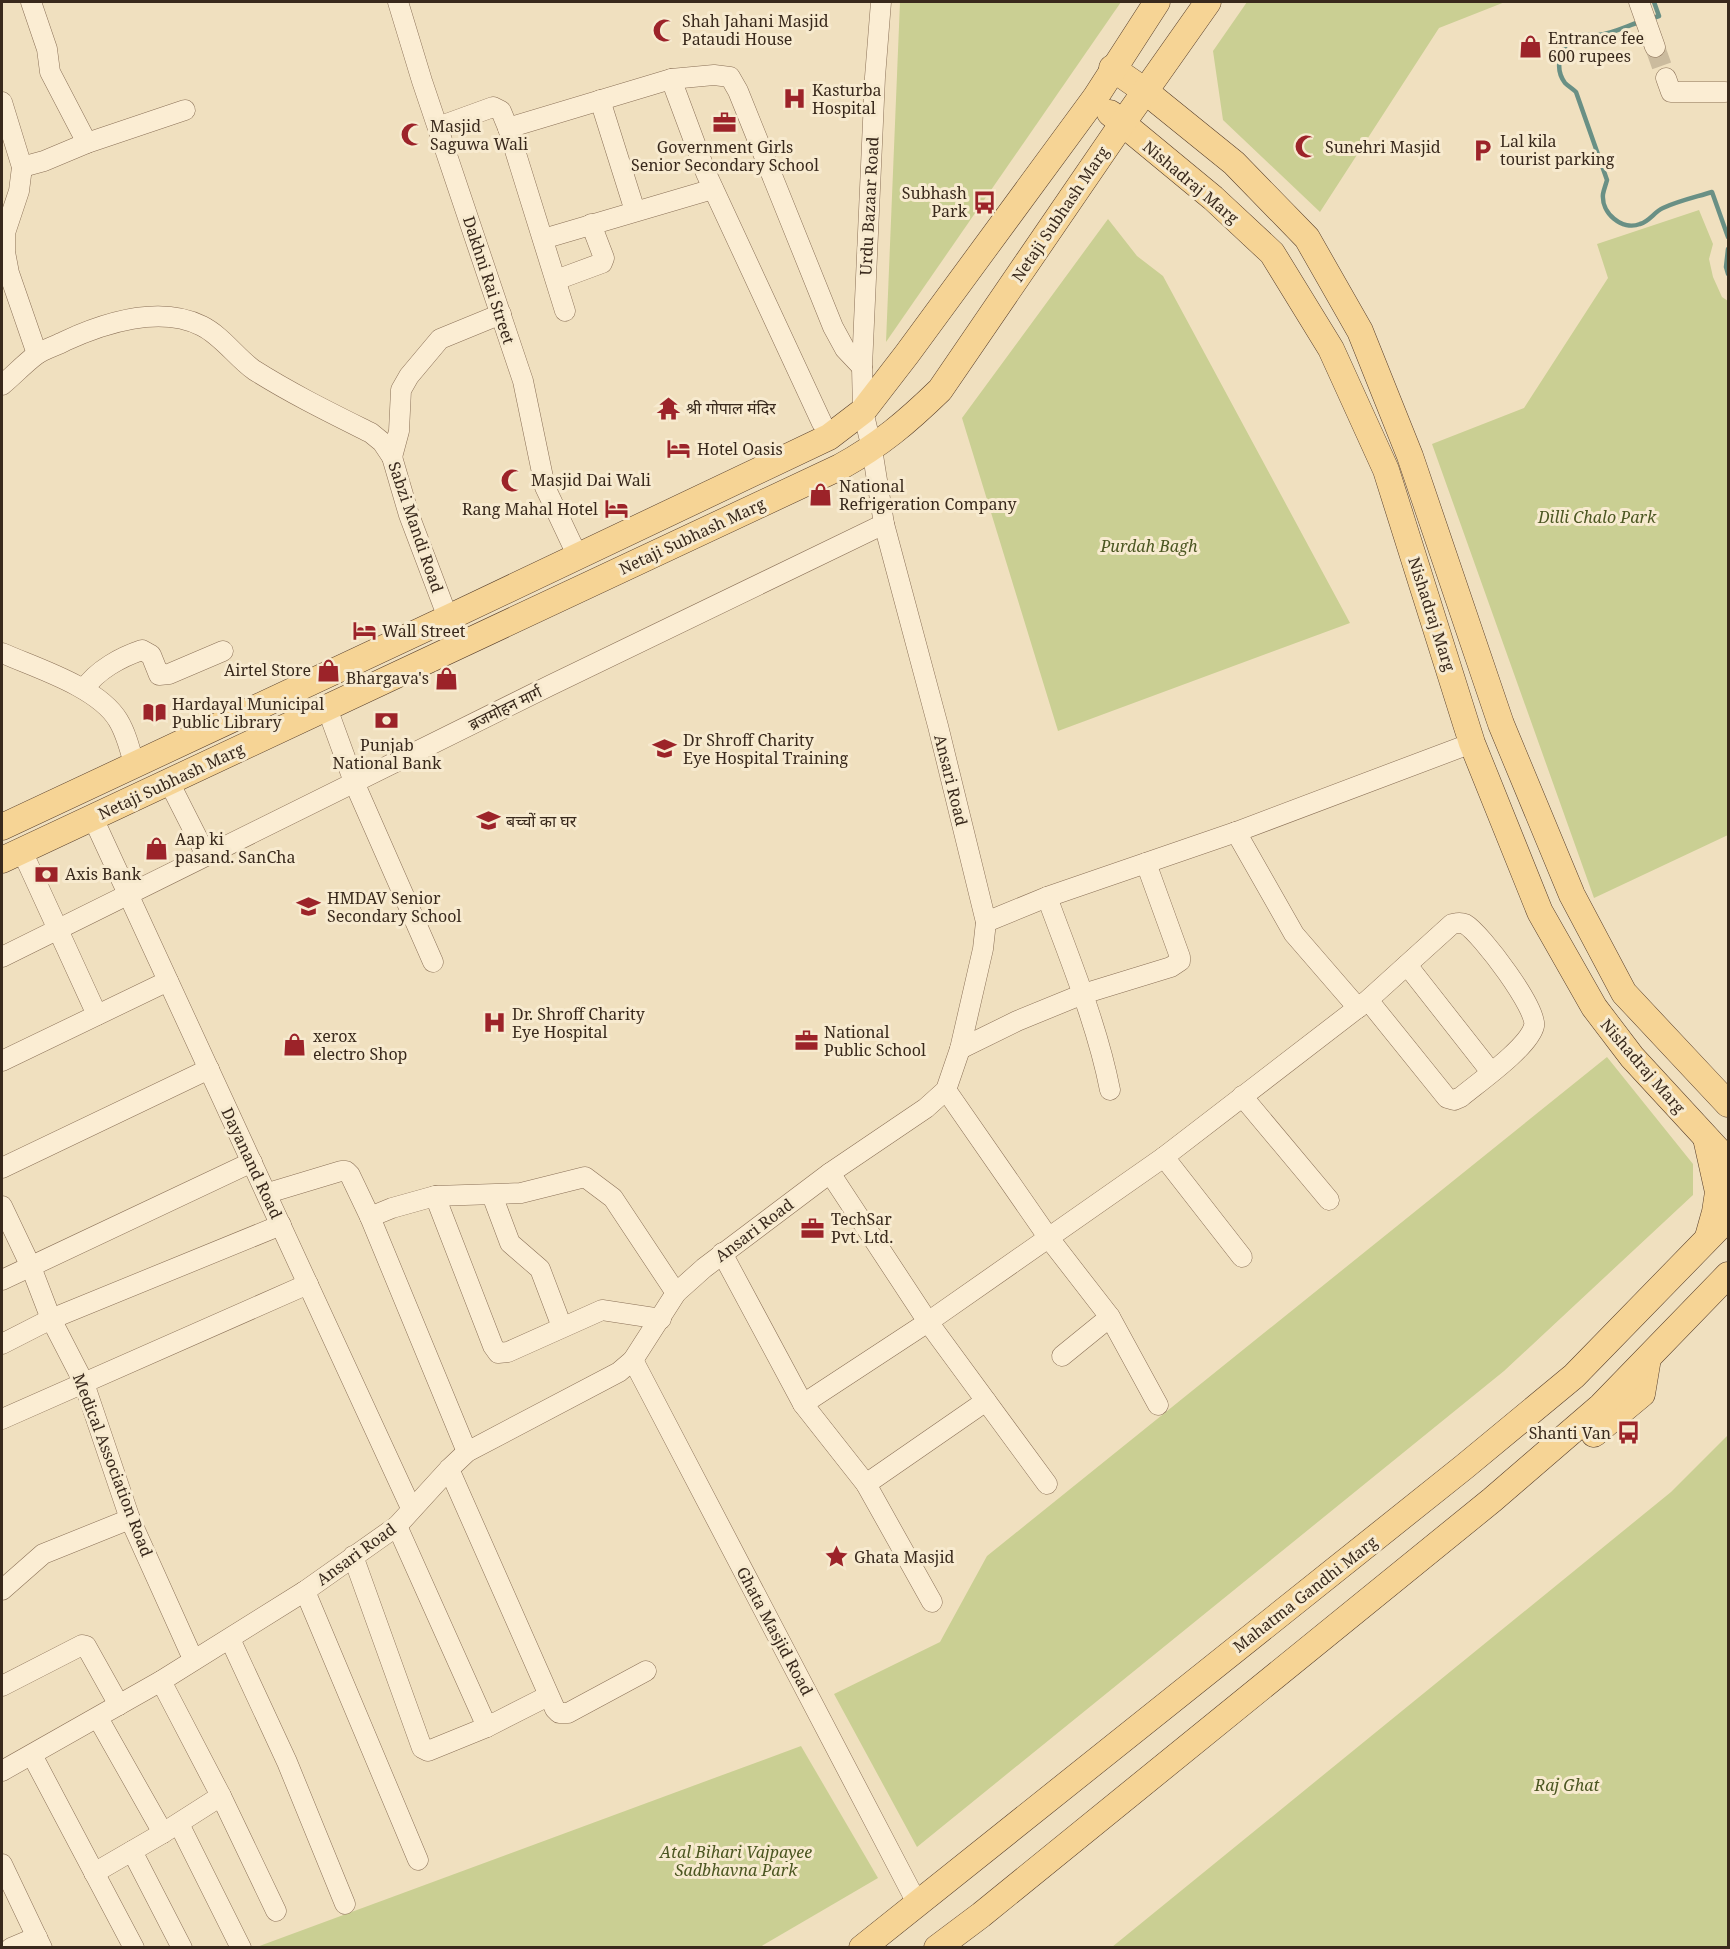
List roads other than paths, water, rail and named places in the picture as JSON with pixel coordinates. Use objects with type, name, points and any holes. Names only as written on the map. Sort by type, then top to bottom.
[{"type":"main road","name":"Netaji Subhash Marg","points":[[2,826],[829,437],[863,411],[1095,98],[1157,2]]},
{"type":"main road","name":"Netaji Subhash Marg","points":[[12,855],[840,467],[872,449],[908,422],[940,390],[1208,2]]},
{"type":"main road","name":"Nishadraj Marg","points":[[1112,69],[1145,91],[1234,163],[1307,238],[1360,331],[1398,424],[1501,724],[1572,895],[1624,993],[1728,1103]]},
{"type":"main road","name":"Nishadraj Marg","points":[[1095,98],[1122,124],[1213,198],[1272,253],[1331,349],[1386,470],[1472,743],[1540,912],[1594,1007],[1632,1057],[1728,1161]]},
{"type":"main road","points":[[1706,1137],[1718,1192],[1707,1240]]},
{"type":"main road","name":"Mahatma Gandhi Marg","points":[[862,1947],[1464,1467],[1574,1376],[1728,1218]]},
{"type":"main road","points":[[937,1947],[1009,1893],[1492,1500],[1601,1406],[1728,1275]]},
{"type":"street","points":[[31,2],[47,48],[50,72],[87,143]]},
{"type":"street","name":"Dakhni Rai Street","points":[[398,2],[523,381],[545,487],[578,557]]},
{"type":"street","name":"Urdu Bazaar Road","points":[[863,411],[862,367],[875,77],[881,2]]},
{"type":"street","points":[[1640,4],[1653,40]]},
{"type":"street","points":[[508,128],[671,80],[714,75],[730,77],[738,91],[833,327],[845,349],[862,367]]},
{"type":"street","points":[[1666,78],[1671,92],[1725,92]]},
{"type":"street","points":[[671,80],[713,189],[822,423]]},
{"type":"street","points":[[600,100],[635,211]]},
{"type":"street","points":[[2,102],[22,167],[19,191],[5,233],[5,252],[9,273],[37,354]]},
{"type":"street","points":[[438,127],[493,107],[501,111],[565,311]]},
{"type":"street","points":[[22,167],[185,110]]},
{"type":"street","points":[[543,239],[713,189]]},
{"type":"street","points":[[556,280],[602,263],[604,258],[591,225]]},
{"type":"street","points":[[392,457],[399,431],[401,390],[409,376],[440,339],[501,314]]},
{"type":"street","name":"Sabzi Mandi Road","points":[[2,385],[37,354],[111,322],[135,318],[183,319],[203,326],[244,363],[277,385],[371,433],[382,442],[392,457],[409,515],[448,618]]},
{"type":"street","name":"Ansari Road","points":[[2,1771],[161,1681],[305,1591],[397,1526],[411,1508],[467,1452],[602,1382],[633,1360],[676,1293],[722,1253],[830,1173],[926,1108],[946,1090],[960,1049],[983,949],[986,922],[938,726],[884,524],[872,449],[863,411]]},
{"type":"street","name":"ब्रजमोहन मार्ग","points":[[2,957],[354,782],[884,524]]},
{"type":"street","points":[[84,689],[92,677],[129,654],[142,650],[152,656],[159,675],[169,675],[223,651]]},
{"type":"street","points":[[2,653],[84,689],[106,704],[118,720],[134,764]]},
{"type":"street","points":[[327,708],[354,782],[433,962]]},
{"type":"street","points":[[986,922],[1047,897],[1236,832],[1472,743]]},
{"type":"street","points":[[169,782],[206,855]]},
{"type":"street","name":"Dayanand Road","points":[[93,818],[268,1193],[411,1508]]},
{"type":"street","points":[[803,1404],[928,1322],[1164,1157],[1363,1004],[1452,924],[1460,922],[1467,925],[1479,936],[1504,968],[1532,1011],[1536,1022],[1526,1042],[1461,1097],[1454,1100],[1447,1098],[1363,1004],[1294,934],[1236,832]]},
{"type":"street","points":[[12,855],[58,929],[97,1015]]},
{"type":"street","points":[[960,1049],[1017,1021],[1083,994],[1171,967],[1179,962],[1180,957],[1146,863]]},
{"type":"street","points":[[1047,897],[1083,994],[1110,1090]]},
{"type":"street","points":[[1407,965],[1491,1072]]},
{"type":"street","points":[[2,1061],[168,981]]},
{"type":"street","points":[[2,1168],[209,1069]]},
{"type":"street","points":[[946,1090],[1048,1237],[1110,1317],[1158,1405]]},
{"type":"street","points":[[1242,1096],[1329,1200]]},
{"type":"street","points":[[1164,1157],[1242,1257]]},
{"type":"street","points":[[2,1280],[252,1162]]},
{"type":"street","points":[[268,1193],[346,1171],[350,1174],[467,1452]]},
{"type":"street","points":[[830,1173],[928,1322],[1047,1484]]},
{"type":"street","points":[[370,1217],[392,1208],[435,1196],[521,1193],[579,1178],[591,1180],[613,1198],[676,1293]]},
{"type":"street","points":[[492,1195],[510,1244],[540,1269],[562,1327]]},
{"type":"street","points":[[435,1196],[493,1347],[498,1353],[508,1352],[602,1310],[661,1319]]},
{"type":"street","name":"Medical Association Road","points":[[2,1206],[31,1267],[51,1319],[84,1383],[130,1519],[193,1659]]},
{"type":"street","points":[[2,1344],[51,1319],[281,1225]]},
{"type":"street","points":[[722,1253],[803,1404],[866,1484],[932,1602]]},
{"type":"street","points":[[2,1419],[308,1284]]},
{"type":"street","points":[[1062,1356],[1110,1317]]},
{"type":"street","name":"Ghata Masjid Road","points":[[633,1360],[917,1903]]},
{"type":"street","points":[[866,1484],[986,1401]]},
{"type":"street","points":[[449,1468],[555,1709],[559,1713],[568,1713],[646,1671]]},
{"type":"street","points":[[2,1590],[43,1554],[130,1519]]},
{"type":"street","points":[[397,1526],[487,1727]]},
{"type":"street","points":[[353,1556],[422,1748],[428,1751],[487,1727],[548,1696]]},
{"type":"street","points":[[305,1591],[418,1860]]},
{"type":"street","points":[[230,1639],[287,1762],[345,1904]]},
{"type":"street","points":[[2,1686],[82,1645],[86,1646],[119,1705]]},
{"type":"street","points":[[161,1681],[221,1796],[276,1911]]},
{"type":"street","points":[[98,1718],[171,1828],[241,1947]]},
{"type":"street","points":[[32,1755],[134,1947]]},
{"type":"street","points":[[94,1873],[221,1796]]},
{"type":"street","points":[[132,1851],[182,1947]]},
{"type":"street","points":[[3,1871],[40,1942],[11,1947]]},
{"type":"waterway","points":[[1650,19],[1659,16],[1654,2]]},
{"type":"waterway","points":[[1639,22],[1608,33],[1582,35],[1573,39],[1563,49],[1559,63],[1561,77],[1576,92],[1607,180],[1603,194],[1605,208],[1620,223],[1633,226],[1643,223],[1669,206],[1712,192],[1728,237]]},
{"type":"waterway","points":[[1728,249],[1726,267],[1728,274]]},
{"type":"tunnel","points":[[1655,47],[1666,78]]},
{"type":"place","name":"Shah Jahani Masjid Pataudi House","points":[[664,30]]},
{"type":"place","name":"Entrance fee 600 rupees","points":[[1530,47]]},
{"type":"place","name":"Kasturba Hospital","points":[[794,99]]},
{"type":"place","name":"Government Girls Senior Secondary School","points":[[725,122]]},
{"type":"place","name":"Masjid Saguwa Wali","points":[[412,135]]},
{"type":"place","name":"Sunehri Masjid","points":[[1307,147]]},
{"type":"place","name":"Lal kila tourist parking","points":[[1482,150]]},
{"type":"place","name":"Subhash Park","points":[[985,202]]},
{"type":"place","name":"श्री गोपाल मंदिर","points":[[668,408]]},
{"type":"place","name":"Hotel Oasis","points":[[679,449]]},
{"type":"place","name":"Masjid Dai Wali","points":[[513,480]]},
{"type":"place","name":"National Refrigeration Company","points":[[821,495]]},
{"type":"place","name":"Rang Mahal Hotel","points":[[616,509]]},
{"type":"place","name":"Wall Street","points":[[364,631]]},
{"type":"place","name":"Airtel Store","points":[[329,670]]},
{"type":"place","name":"Bhargava's","points":[[447,678]]},
{"type":"place","name":"Hardayal Municipal Public Library","points":[[154,713]]},
{"type":"place","name":"Punjab National Bank","points":[[387,720]]},
{"type":"place","name":"Dr Shroff Charity Eye Hospital Training","points":[[665,749]]},
{"type":"place","name":"बच्चों का घर","points":[[488,821]]},
{"type":"place","name":"Aap ki pasand. SanCha","points":[[157,848]]},
{"type":"place","name":"Axis Bank","points":[[47,874]]},
{"type":"place","name":"HMDAV Senior Secondary School","points":[[309,907]]},
{"type":"place","name":"Dr. Shroff Charity Eye Hospital","points":[[494,1023]]},
{"type":"place","name":"National Public School","points":[[806,1041]]},
{"type":"place","name":"xerox electro Shop","points":[[295,1045]]},
{"type":"place","name":"TechSar Pvt. Ltd.","points":[[813,1228]]},
{"type":"place","name":"Shanti Van","points":[[1629,1433]]},
{"type":"place","name":"Ghata Masjid","points":[[836,1557]]},
{"type":"park label","name":"Dilli Chalo Park","points":[[1597,517]]},
{"type":"park label","name":"Purdah Bagh","points":[[1149,546]]},
{"type":"park label","name":"Raj Ghat","points":[[1567,1785]]},
{"type":"park label","name":"Atal Bihari Vajpayee Sadbhavna Park","points":[[736,1861]]}]
